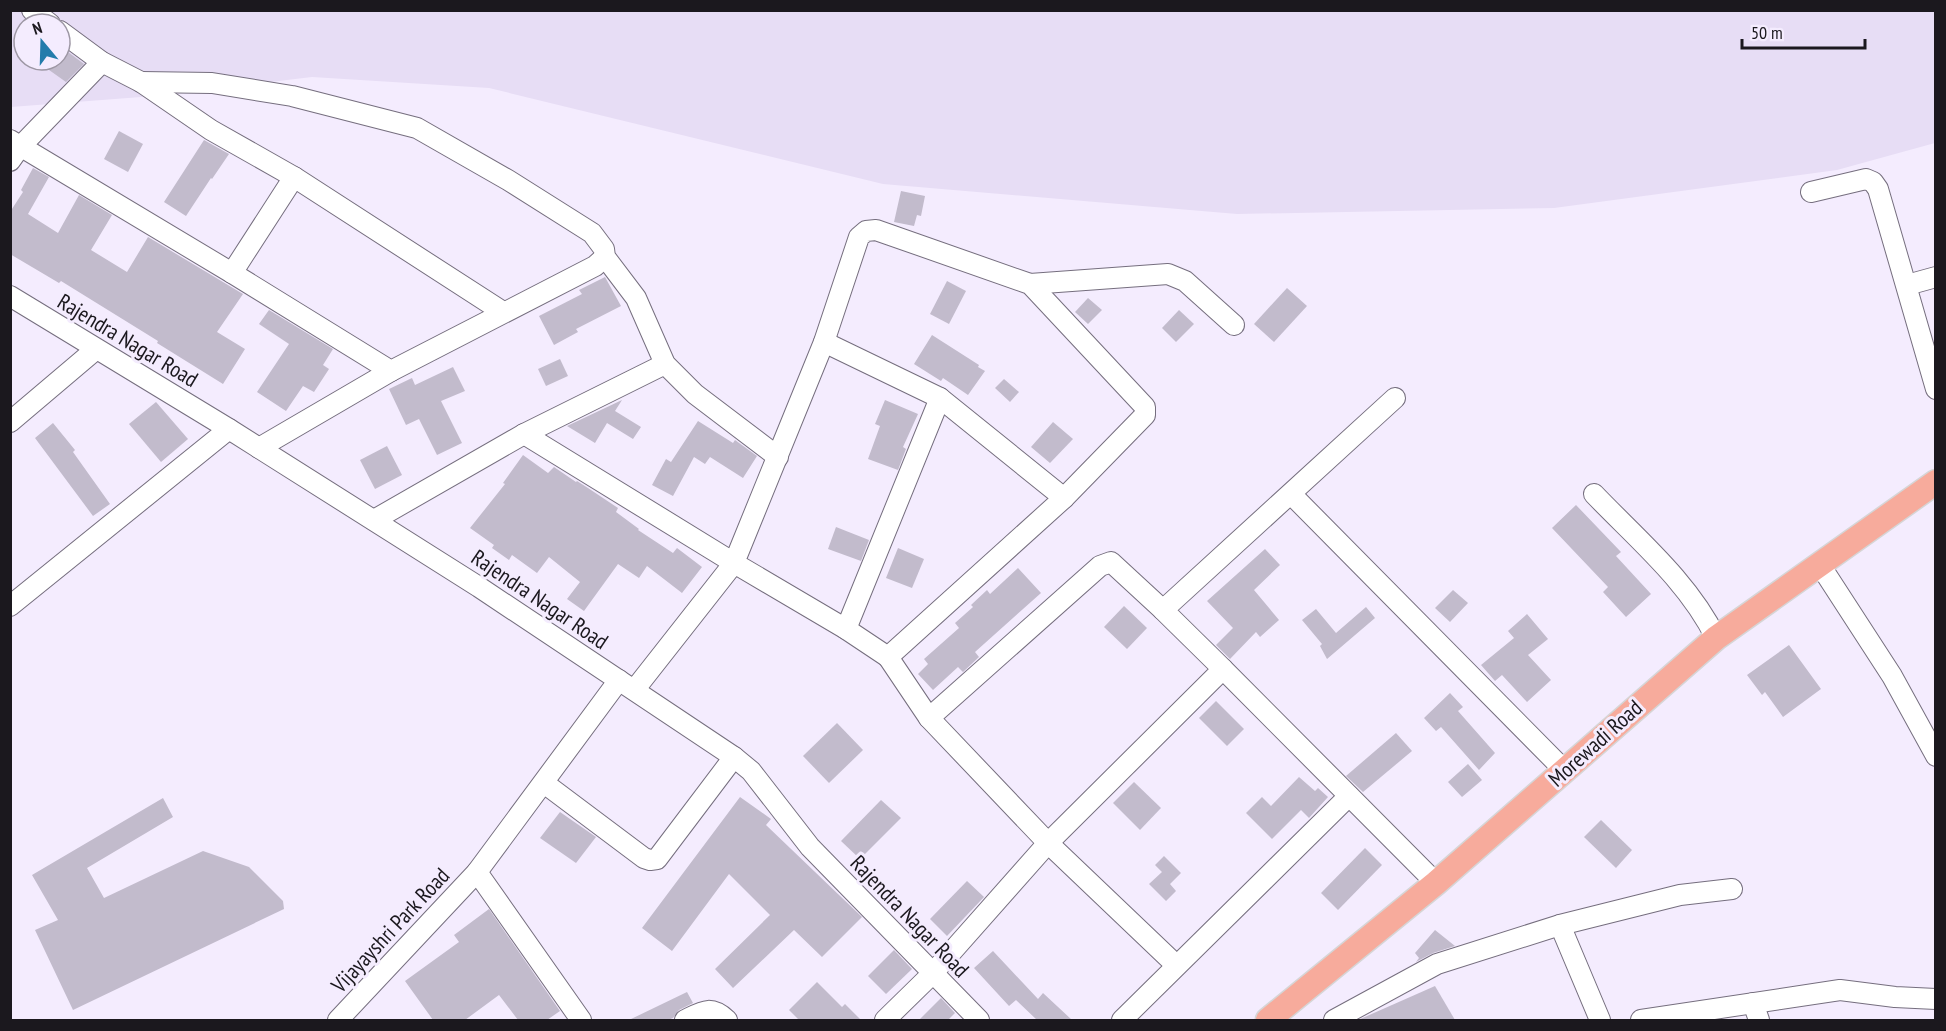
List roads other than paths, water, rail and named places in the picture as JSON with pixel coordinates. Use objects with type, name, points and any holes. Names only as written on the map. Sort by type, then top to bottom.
[{"type":"main road","name":"Morewadi Road","points":[[1268,1020],[1436,883],[1716,638],[1935,482]]},
{"type":"street","points":[[72,40],[102,62],[141,82],[211,130],[294,177],[504,312]]},
{"type":"street","points":[[102,62],[14,149],[232,273],[391,371]]},
{"type":"street","points":[[141,82],[212,83],[292,96],[417,128],[508,180],[592,233],[604,249],[605,257],[636,298],[665,364],[694,394],[778,457]]},
{"type":"street","points":[[232,273],[294,177]]},
{"type":"street","points":[[1811,192],[1866,179],[1873,182],[1878,189],[1935,389]]},
{"type":"street","name":"Vijayayshri Park Road","points":[[338,1020],[477,872],[544,783],[627,684],[734,563],[824,342],[860,237],[866,231],[876,230],[1030,284]]},
{"type":"street","points":[[259,448],[391,371],[595,266],[605,257]]},
{"type":"street","points":[[1030,284],[1168,273],[1185,280],[1234,325]]},
{"type":"street","points":[[1907,285],[1935,277]]},
{"type":"street","points":[[888,657],[1064,498],[1145,415],[1145,407],[1030,284]]},
{"type":"street","name":"Rajendra Nagar Road","points":[[10,296],[374,520],[627,684],[734,757],[751,771],[810,847],[979,1020]]},
{"type":"street","points":[[824,342],[940,398],[1064,498]]},
{"type":"street","points":[[10,422],[96,350]]},
{"type":"street","points":[[374,520],[524,434],[665,364]]},
{"type":"street","points":[[846,629],[940,398]]},
{"type":"street","points":[[1163,610],[1395,398]]},
{"type":"street","points":[[10,606],[229,429]]},
{"type":"street","points":[[524,434],[846,629],[888,657],[929,718],[1048,843],[1176,965]]},
{"type":"street","points":[[1291,494],[1564,771]]},
{"type":"street","points":[[1594,494],[1689,592],[1716,638]]},
{"type":"street","points":[[929,718],[1100,566],[1111,562],[1223,669],[1436,883]]},
{"type":"street","points":[[1820,565],[1892,676],[1935,756]]},
{"type":"street","points":[[885,1020],[932,974],[1048,843],[1223,669]]},
{"type":"street","points":[[544,783],[644,858],[650,860],[657,859],[734,757]]},
{"type":"street","points":[[1122,1020],[1349,796]]},
{"type":"street","points":[[477,872],[581,1020]]},
{"type":"street","points":[[1334,1020],[1437,964],[1560,925],[1680,895],[1732,889]]},
{"type":"street","points":[[1560,925],[1600,1020]]},
{"type":"street","points":[[1641,1020],[1756,1012],[1840,990],[1935,999]]},
{"type":"street","points":[[685,1020],[711,1010],[719,1012],[728,1020]]}]
